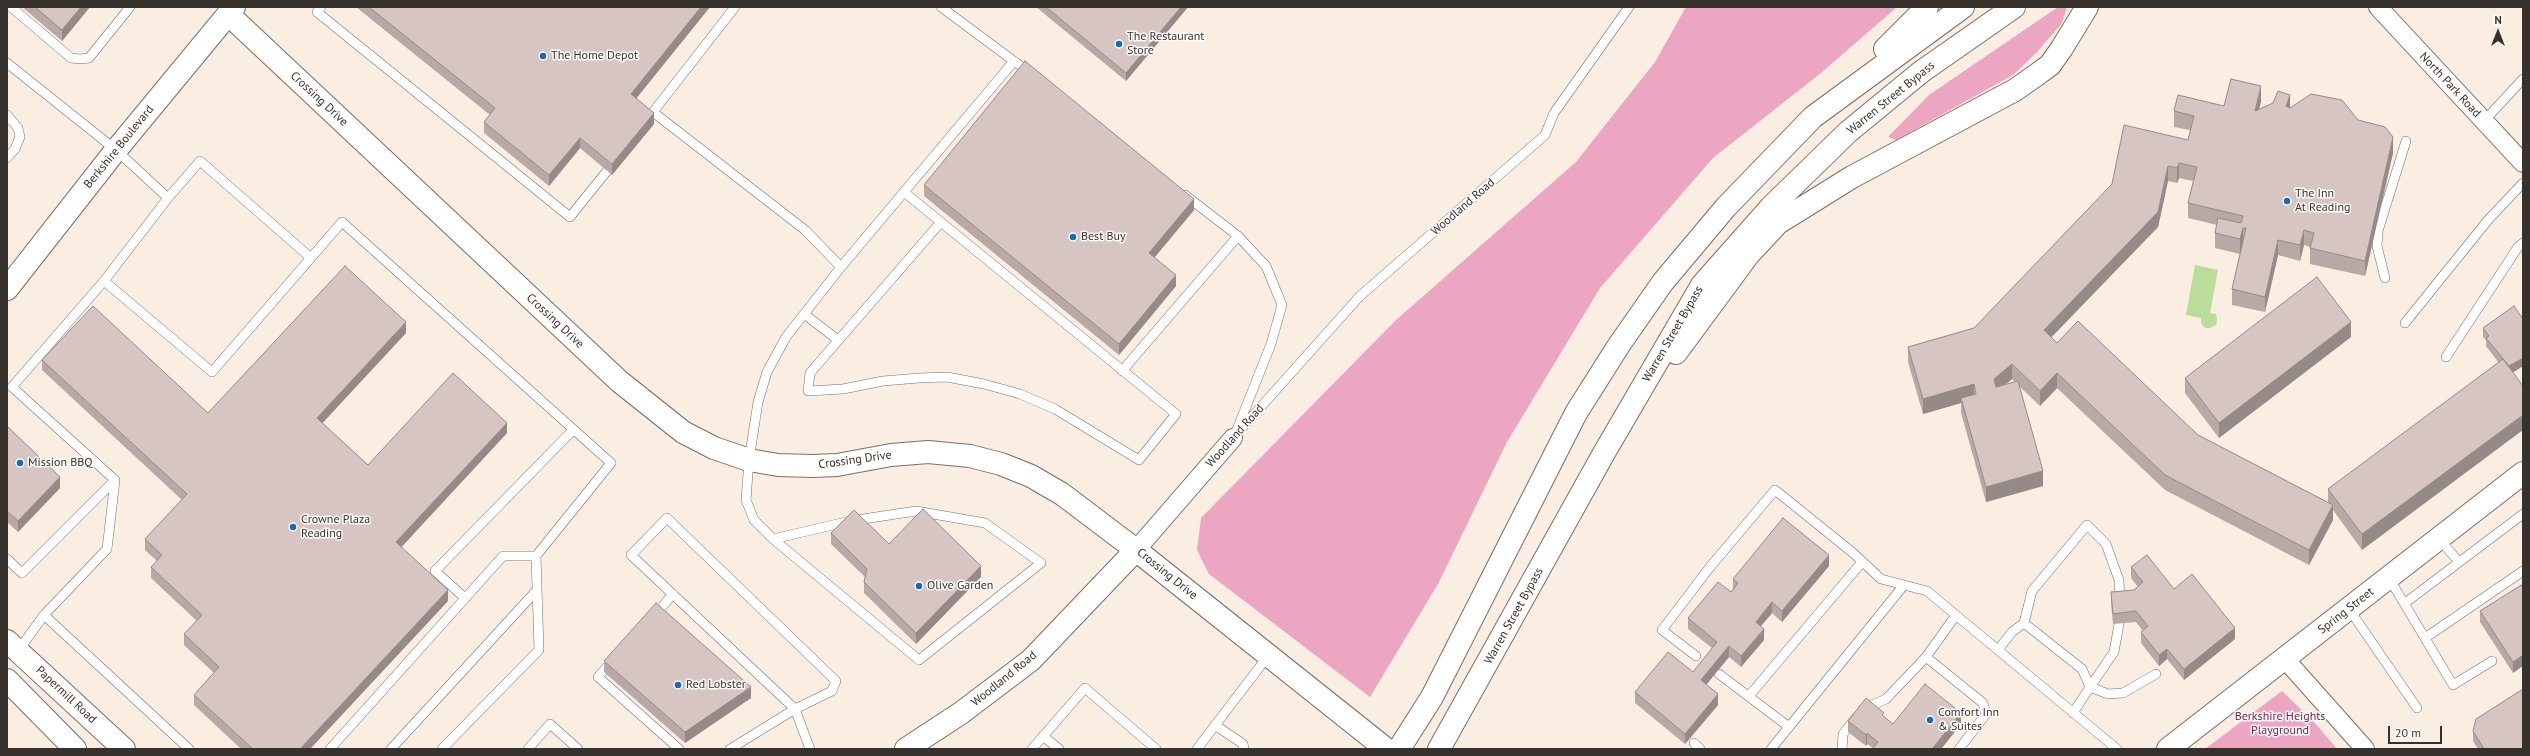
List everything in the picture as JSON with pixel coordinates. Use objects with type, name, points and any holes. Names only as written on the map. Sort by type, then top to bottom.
[{"type":"main road","points":[[1399,749],[1432,697],[1576,413],[1619,345],[1663,282],[1726,207],[1813,117],[1927,7]]},
{"type":"main road","points":[[1813,117],[1963,7]]},
{"type":"main road","name":"Warren Street Bypass","points":[[1439,749],[1604,453],[1702,285],[1771,207],[1885,100],[2014,7]]},
{"type":"main road","points":[[1604,453],[1749,254],[1773,228],[1794,212],[1839,184],[2015,90],[2035,76],[2050,65],[2087,7]]},
{"type":"main road","name":"Berkshire Boulevard","points":[[7,289],[116,150],[231,10]]},
{"type":"main road","name":"Crossing Drive","points":[[231,10],[630,390],[682,432],[714,448],[749,460],[778,465],[813,466],[907,453],[970,456],[1001,464],[1031,476],[1062,494],[1136,550],[1386,749]]},
{"type":"main road","name":"Spring Street","points":[[2168,749],[2523,473]]},
{"type":"main road","name":"Woodland Road","points":[[906,749],[966,709],[1031,660],[1136,550]]},
{"type":"main road","name":"Papermill Road","points":[[13,646],[124,749]]},
{"type":"main road","points":[[7,680],[75,749]]},
{"type":"street","name":"North Park Road","points":[[2378,7],[2523,163]]},
{"type":"street","name":"Woodland Road","points":[[1136,550],[1233,438]]},
{"type":"street","points":[[2285,659],[2365,749]]},
{"type":"lane","points":[[11,7],[71,58],[80,59],[89,58],[130,7]]},
{"type":"lane","points":[[321,7],[317,12],[570,217],[623,150]]},
{"type":"lane","points":[[638,131],[735,7]]},
{"type":"lane","points":[[941,7],[1039,80]]},
{"type":"lane","name":"Woodland Road","points":[[1233,438],[1360,296],[1545,136],[1554,113],[1629,7]]},
{"type":"lane","points":[[773,539],[850,520],[916,511],[985,523],[1041,563],[919,660],[773,539],[754,520],[746,500],[749,460],[758,402],[768,372],[786,337],[841,267],[1014,61]]},
{"type":"lane","points":[[7,63],[116,150],[168,198]]},
{"type":"lane","points":[[2484,121],[2523,79]]},
{"type":"lane","points":[[652,112],[805,230],[841,267]]},
{"type":"lane","points":[[7,115],[16,124],[20,137],[15,149],[7,158]]},
{"type":"lane","points":[[2385,278],[2376,246],[2378,231],[2406,141]]},
{"type":"lane","points":[[115,480],[9,390],[104,281],[168,198],[200,161],[310,258]]},
{"type":"lane","points":[[2405,323],[2488,220],[2523,183]]},
{"type":"lane","points":[[1176,187],[1238,236],[1266,266],[1282,304],[1271,344],[1233,438]]},
{"type":"lane","points":[[904,192],[941,222],[1122,371],[1176,414],[1139,460],[1055,409],[1020,394],[984,384],[947,377],[919,378],[883,380],[843,389],[808,391],[810,373],[941,222]]},
{"type":"lane","points":[[104,281],[212,372],[342,222],[611,463],[536,556],[538,650],[442,749]]},
{"type":"lane","points":[[1122,371],[1238,236]]},
{"type":"lane","points":[[2446,357],[2518,247],[2523,243]]},
{"type":"lane","points":[[804,314],[838,340]]},
{"type":"lane","points":[[465,598],[435,571],[573,430]]},
{"type":"lane","points":[[7,559],[22,573],[115,480]]},
{"type":"lane","points":[[13,646],[108,549],[115,480]]},
{"type":"lane","points":[[1696,656],[1662,630],[1710,567],[1775,490],[1881,579],[1927,591],[2117,749]]},
{"type":"lane","points":[[2405,603],[2523,514]]},
{"type":"lane","points":[[730,749],[795,709],[832,691],[836,681],[833,676],[667,518],[632,555],[795,709],[810,749]]},
{"type":"lane","points":[[1998,650],[2012,632],[2024,624],[2032,591],[2087,525],[2106,544],[2119,580],[2120,602]]},
{"type":"lane","points":[[2439,538],[2459,562]]},
{"type":"lane","points":[[330,749],[503,556],[536,556]]},
{"type":"lane","points":[[1749,696],[1862,562]]},
{"type":"lane","points":[[2425,638],[2523,571]]},
{"type":"lane","points":[[2389,578],[2453,685],[2492,661]]},
{"type":"lane","points":[[1771,749],[1904,585]]},
{"type":"lane","points":[[391,749],[537,590]]},
{"type":"lane","points":[[646,624],[673,594]]},
{"type":"lane","points":[[2349,609],[2417,708]]},
{"type":"lane","points":[[44,615],[189,749]]},
{"type":"lane","points":[[1842,749],[1843,734],[1863,709],[1886,699],[1926,657],[1956,615]]},
{"type":"lane","points":[[2024,624],[2082,669],[2090,688],[2108,694],[2123,693],[2156,674]]},
{"type":"lane","points":[[2073,713],[2114,652],[2119,624]]},
{"type":"lane","points":[[620,653],[598,677],[679,749]]},
{"type":"lane","points":[[1197,749],[1268,656]]},
{"type":"lane","points":[[1926,657],[1983,703],[1986,714],[1959,749]]},
{"type":"lane","points":[[1719,674],[1789,727]]},
{"type":"lane","points":[[1032,749],[1085,688],[1156,749]]},
{"type":"lane","points":[[528,749],[550,724],[578,749]]},
{"type":"lane","points":[[1215,725],[1243,744],[1244,749]]},
{"type":"lane","points":[[1043,736],[1059,749]]},
{"type":"green space","points":[[1686,7],[1897,7],[1821,73],[1713,158],[1600,288],[1507,442],[1438,584],[1370,697],[1209,574],[1197,550],[1201,518],[1396,320],[1576,162],[1655,62]]},
{"type":"green space","points":[[2058,7],[2067,7],[2062,23],[2037,52],[2013,75],[1896,140],[1888,137],[1929,95]]},
{"type":"green space","name":"Berkshire Heights Playground","points":[[2282,691],[2315,723],[2337,749],[2205,749]]},
{"type":"shaded area","points":[[2195,265],[2218,270],[2210,313],[2216,314],[2217,320],[2216,325],[2210,328],[2205,328],[2201,323],[2201,318],[2186,315]]},
{"type":"building","points":[[35,7],[81,7],[62,30]]},
{"type":"building","name":"The Home Depot","points":[[369,7],[701,7],[631,94],[654,113],[612,164],[580,138],[549,175],[484,122],[495,108]]},
{"type":"building","name":"The Restaurant Store","points":[[1046,7],[1181,7],[1126,73]]},
{"type":"building","name":"Best Buy","points":[[1025,61],[1194,199],[1149,253],[1176,275],[1119,344],[924,185]]},
{"type":"building","points":[[2231,79],[2261,86],[2255,111],[2273,103],[2278,91],[2290,95],[2286,106],[2290,108],[2311,94],[2342,100],[2358,120],[2385,127],[2393,137],[2365,261],[2310,248],[2314,233],[2304,230],[2300,245],[2278,240],[2265,297],[2232,289],[2246,228],[2243,228],[2240,239],[2215,233],[2218,218],[2241,223],[2243,216],[2188,203],[2197,167],[2179,163],[2177,168],[2168,166],[2158,212],[2044,330],[2057,343],[2078,321],[2198,435],[2333,505],[2309,550],[2165,475],[2057,373],[2040,391],[2012,364],[1994,379],[1996,387],[2018,381],[2043,471],[1986,487],[1961,398],[1976,394],[1974,384],[1923,399],[1908,347],[1974,328],[2112,184],[2124,125],[2188,140],[2194,116],[2174,111],[2178,95],[2224,106]]},
{"type":"building","name":"Crowne Plaza Reading","points":[[345,266],[406,322],[317,418],[368,465],[453,373],[507,423],[396,542],[448,590],[300,749],[253,749],[194,695],[219,667],[184,634],[202,615],[151,567],[162,555],[145,539],[187,494],[42,360],[93,306],[208,413]]},
{"type":"building","points":[[2317,277],[2351,322],[2219,423],[2185,378]]},
{"type":"building","points":[[2514,306],[2523,319],[2523,358],[2509,366],[2486,338],[2489,336],[2483,328]]},
{"type":"building","points":[[2503,359],[2523,386],[2523,415],[2362,534],[2328,489]]},
{"type":"building","name":"Mission BBQ","points":[[7,426],[60,477],[18,521],[7,511]]},
{"type":"building","name":"Olive Garden","points":[[923,509],[981,566],[916,633],[864,582],[867,569],[831,533],[854,510],[889,544]]},
{"type":"building","points":[[1783,518],[1829,555],[1782,611],[1772,602],[1756,622],[1764,629],[1741,656],[1729,646],[1701,680],[1718,694],[1685,734],[1635,692],[1668,652],[1693,672],[1717,642],[1688,618],[1718,582],[1731,592],[1738,583],[1733,579]]},
{"type":"building","points":[[2147,555],[2174,589],[2192,574],[2235,628],[2184,669],[2167,649],[2159,655],[2141,632],[2148,626],[2136,611],[2113,614],[2111,592],[2134,590],[2143,582],[2131,567]]},
{"type":"building","points":[[2523,584],[2523,655],[2513,662],[2480,611]]},
{"type":"building","name":"Red Lobster","points":[[656,603],[751,687],[685,732],[604,661]]},
{"type":"building","name":"Comfort Inn & Suites","points":[[1925,684],[1961,713],[1932,749],[1872,749],[1878,742],[1848,721],[1866,698],[1884,713],[1882,715],[1893,724]]},
{"type":"building","points":[[2523,689],[2523,749],[2484,749],[2473,731],[2476,719]]},
{"type":"place","name":"The Restaurant Store","points":[[1119,44]]},
{"type":"place","name":"The Home Depot","points":[[543,56]]},
{"type":"place","name":"The Inn At Reading","points":[[2287,201]]},
{"type":"place","name":"Best Buy","points":[[1073,237]]},
{"type":"place","name":"Mission BBQ","points":[[20,463]]},
{"type":"place","name":"Crowne Plaza Reading","points":[[293,527]]},
{"type":"place","name":"Olive Garden","points":[[919,586]]},
{"type":"place","name":"Red Lobster","points":[[678,685]]},
{"type":"place","name":"Comfort Inn & Suites","points":[[1930,720]]}]
